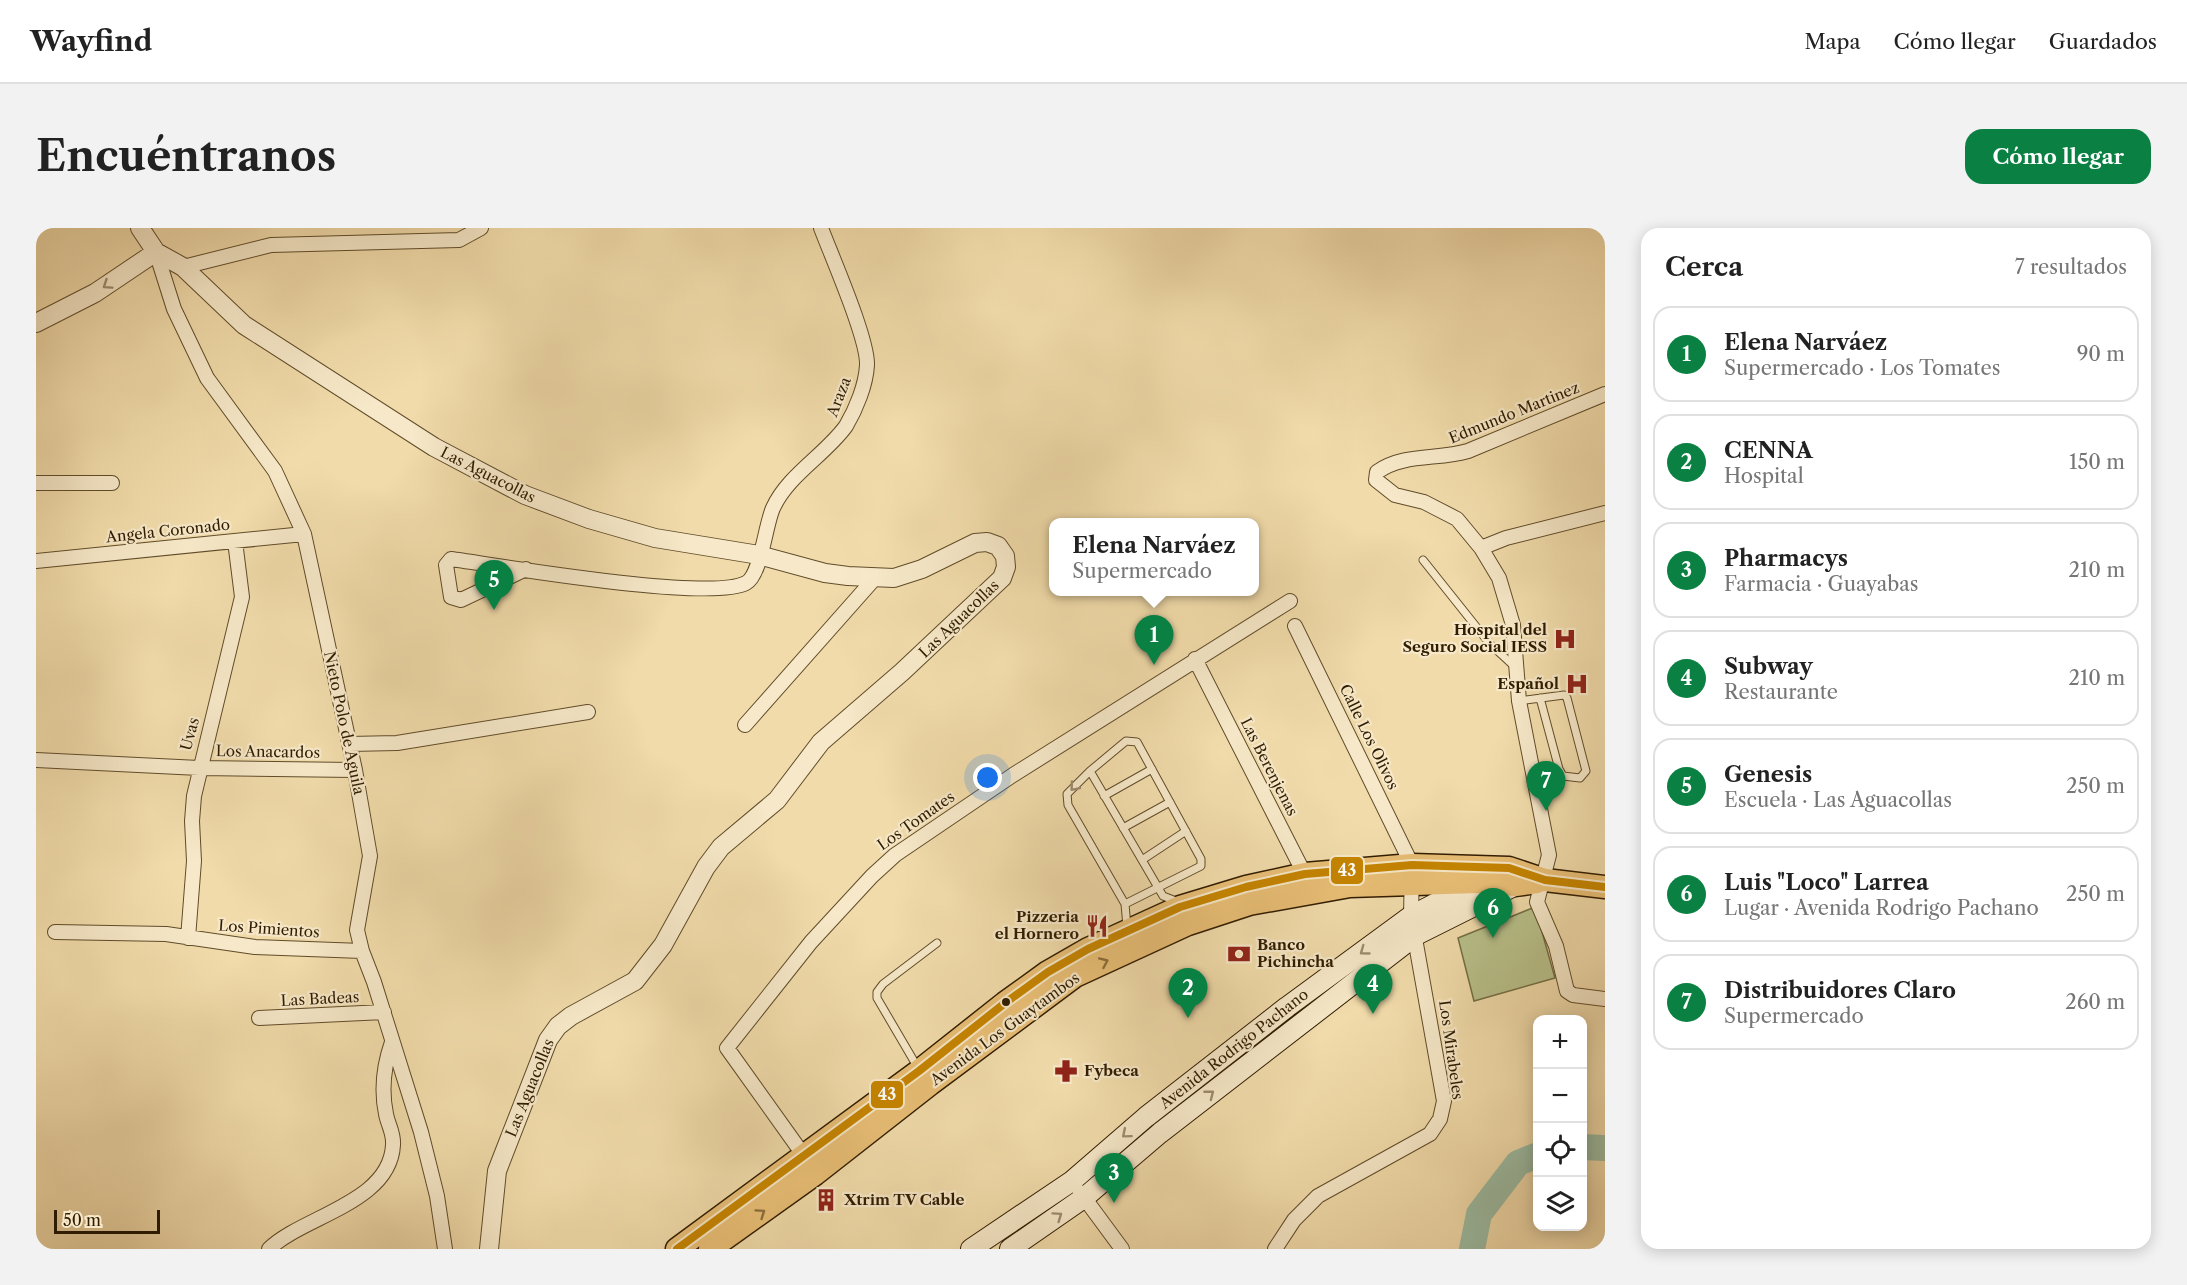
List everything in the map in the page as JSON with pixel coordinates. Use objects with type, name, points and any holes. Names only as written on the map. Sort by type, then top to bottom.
[{"type":"main road","name":"Avenida Los Guaytambos","points":[[1412,874],[1478,882],[1512,876]]},
{"type":"main road","name":"Avenida Los Guaytambos","points":[[1055,979],[1075,975],[1219,895],[1309,882],[1412,874],[1512,876],[1545,880]]},
{"type":"main road","name":"Avenida Rodrigo Pachano","points":[[1010,1249],[1085,1197],[1160,1133],[1300,1024],[1413,926],[1512,876]]},
{"type":"main road","points":[[1545,880],[1605,887]]},
{"type":"main road","name":"Avenida Los Guaytambos","points":[[698,1246],[810,1165],[1055,979],[1126,932],[1184,916],[1249,904],[1309,882]]},
{"type":"main road","name":"Avenida Rodrigo Pachano","points":[[970,1249],[1072,1180],[1146,1117],[1287,1007],[1478,882]]},
{"type":"main road","points":[[1287,1007],[1300,1024]]},
{"type":"main road","points":[[1146,1117],[1160,1133]]},
{"type":"street","name":"Nieto Polo de Aguila","points":[[140,228],[156,252],[174,309],[207,378],[275,471],[304,534],[350,744],[370,856],[357,930],[421,1132],[437,1196],[445,1249]]},
{"type":"street","points":[[183,267],[271,245],[459,240],[481,228]]},
{"type":"street","name":"Araza","points":[[526,569],[461,600],[456,600],[451,597],[446,566],[451,559],[526,569],[617,582],[706,588],[746,583],[758,571],[759,555],[774,506],[846,426],[854,414],[865,375],[867,363],[860,334],[821,228]]},
{"type":"street","name":"Las Aguacollas","points":[[156,252],[183,267],[244,325],[434,447],[494,481],[589,519],[667,540],[759,555],[825,573],[875,578],[909,575],[979,542],[998,546],[1006,560],[1004,575],[975,606],[821,742],[777,800],[721,847],[706,867],[663,945],[635,981],[558,1026],[548,1040],[497,1171],[489,1249]]},
{"type":"street","points":[[36,322],[95,293],[156,252]]},
{"type":"street","name":"Edmundo Martinez","points":[[1605,394],[1468,452],[1450,457],[1400,460],[1377,472],[1376,480],[1383,488],[1395,495],[1432,506],[1457,519],[1480,548],[1498,578],[1513,625],[1519,701],[1549,855],[1545,880],[1537,902],[1556,946],[1567,992],[1573,996],[1605,999]]},
{"type":"street","points":[[36,483],[112,483]]},
{"type":"street","points":[[1480,548],[1506,537],[1605,513]]},
{"type":"street","name":"Angela Coronado","points":[[36,561],[304,534]]},
{"type":"street","name":"Uvas","points":[[181,938],[194,861],[192,821],[199,768],[242,597],[235,541]]},
{"type":"street","points":[[745,725],[875,578]]},
{"type":"street","name":"Los Tomates","points":[[810,1165],[727,1050],[728,1044],[791,964],[883,865],[918,838],[1195,659],[1290,601]]},
{"type":"street","name":"Calle Los Olivos","points":[[1295,626],[1412,874]]},
{"type":"street","name":"Las Berenjenas","points":[[1195,659],[1309,882]]},
{"type":"street","points":[[350,744],[397,742],[588,712]]},
{"type":"street","name":"Los Anacardos","points":[[36,760],[199,768],[355,770]]},
{"type":"street","name":"Los Mirabeles","points":[[1275,1249],[1294,1220],[1318,1196],[1430,1134],[1440,1119],[1444,1101],[1413,926],[1412,874]]},
{"type":"street","name":"Los Pimientos","points":[[55,932],[127,933],[255,947],[362,951]]},
{"type":"street","name":"Las Badeas","points":[[259,1018],[384,1012]]},
{"type":"street","points":[[269,1249],[283,1236],[343,1206],[374,1184],[387,1169],[392,1154],[393,1138],[386,1115],[384,1076],[392,1042]]},
{"type":"street","points":[[1072,1180],[1122,1249]]},
{"type":"lane","points":[[1423,560],[1490,644],[1515,667]]},
{"type":"lane","points":[[1519,701],[1540,698],[1564,695],[1567,698],[1586,771],[1580,778],[1563,776],[1559,769],[1540,698]]},
{"type":"lane","points":[[1125,904],[1201,866],[1201,859],[1152,769],[1137,742],[1131,740],[1126,741],[1090,771],[1067,794],[1068,805],[1125,904],[1126,932]]},
{"type":"lane","points":[[1104,796],[1152,769]]},
{"type":"lane","points":[[1090,771],[1163,896],[1172,901],[1209,892],[1219,895]]},
{"type":"lane","points":[[1123,828],[1170,802]]},
{"type":"lane","points":[[1142,860],[1186,831]]},
{"type":"lane","points":[[925,1077],[877,998],[877,992],[883,984],[937,943]]},
{"type":"green space","points":[[1535,907],[1555,978],[1474,1001],[1458,938]]},
{"type":"waterway","points":[[1587,1147],[1605,1148]]},
{"type":"waterway","points":[[1472,1249],[1479,1214],[1518,1163],[1533,1157]]},
{"type":"transit line","name":"43","points":[[677,1249],[919,1071],[1048,972],[1088,949],[1180,907],[1246,887],[1305,874],[1412,865],[1509,868],[1545,880],[1605,887]]},
{"type":"place","name":"Genesis","points":[[494,610]]},
{"type":"place","name":"Hospital del Seguro Social IESS","points":[[1565,639]]},
{"type":"place","name":"Elena Narváez","points":[[1154,665]]},
{"type":"place","name":"Español","points":[[1577,684]]},
{"type":"place","name":"Distribuidores Claro","points":[[1546,811]]},
{"type":"place","name":"Pizzeria el Hornero","points":[[1097,926]]},
{"type":"place","name":"Luis \"Loco\" Larrea","points":[[1493,938]]},
{"type":"place","name":"Banco Pichincha","points":[[1239,954]]},
{"type":"place","name":"Subway","points":[[1373,1014]]},
{"type":"place","name":"CENNA","points":[[1188,1018]]},
{"type":"place","name":"Fybeca","points":[[1066,1071]]},
{"type":"place","name":"Xtrim TV Cable","points":[[826,1200]]},
{"type":"place","name":"Pharmacys","points":[[1114,1203]]}]
